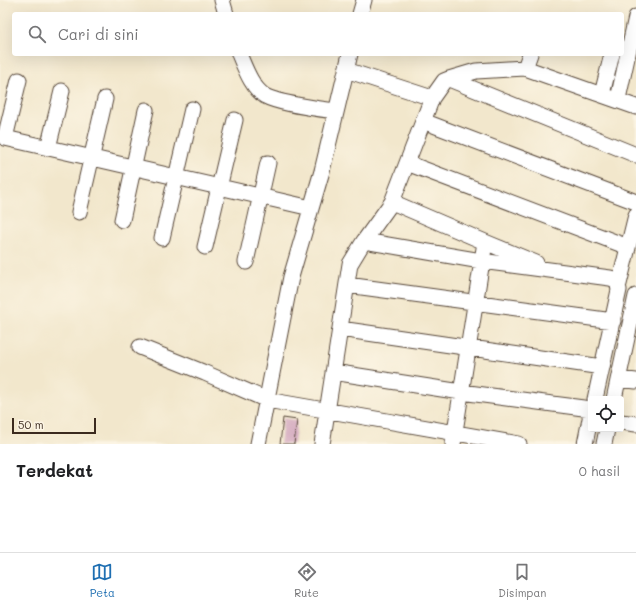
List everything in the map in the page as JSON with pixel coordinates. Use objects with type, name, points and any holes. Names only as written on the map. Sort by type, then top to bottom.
[{"type":"street","points":[[222,0],[225,12]]},
{"type":"street","points":[[361,12],[364,0]]},
{"type":"street","points":[[618,100],[636,17]]},
{"type":"street","points":[[240,56],[253,83],[265,95],[313,108],[335,111]]},
{"type":"street","points":[[258,444],[291,278],[322,171],[335,111],[350,56]]},
{"type":"street","points":[[602,94],[612,56]]},
{"type":"street","points":[[322,444],[350,264],[364,241],[392,202],[432,98],[444,81],[476,71],[528,61],[602,94],[636,107]]},
{"type":"street","points":[[346,70],[432,98]]},
{"type":"street","points":[[449,79],[636,156]]},
{"type":"street","points":[[19,80],[5,138],[312,208]]},
{"type":"street","points":[[48,148],[62,90]]},
{"type":"street","points":[[79,212],[105,99]]},
{"type":"street","points":[[162,238],[192,109]]},
{"type":"street","points":[[122,220],[146,110]]},
{"type":"street","points":[[206,247],[235,120]]},
{"type":"street","points":[[423,121],[636,202]]},
{"type":"street","points":[[246,262],[268,163]]},
{"type":"street","points":[[407,163],[628,247]]},
{"type":"street","points":[[392,202],[556,271]]},
{"type":"street","points":[[595,396],[613,321],[619,284],[636,214]]},
{"type":"street","points":[[364,241],[481,262],[610,278],[617,280],[619,284]]},
{"type":"street","points":[[454,438],[469,348],[484,242]]},
{"type":"street","points":[[347,286],[613,321]]},
{"type":"street","points":[[615,396],[631,337],[636,296]]},
{"type":"street","points":[[340,329],[602,367]]},
{"type":"street","points":[[140,348],[205,373],[267,400],[327,410],[454,438],[519,444]]},
{"type":"street","points":[[333,372],[461,392],[588,409]]},
{"type":"street","points":[[619,379],[636,381]]},
{"type":"street","points":[[624,422],[636,424]]},
{"type":"street","points":[[585,444],[588,429]]},
{"type":"street","points":[[604,444],[606,432]]},
{"type":"building","points":[[283,418],[297,420],[294,444],[280,444]]}]
